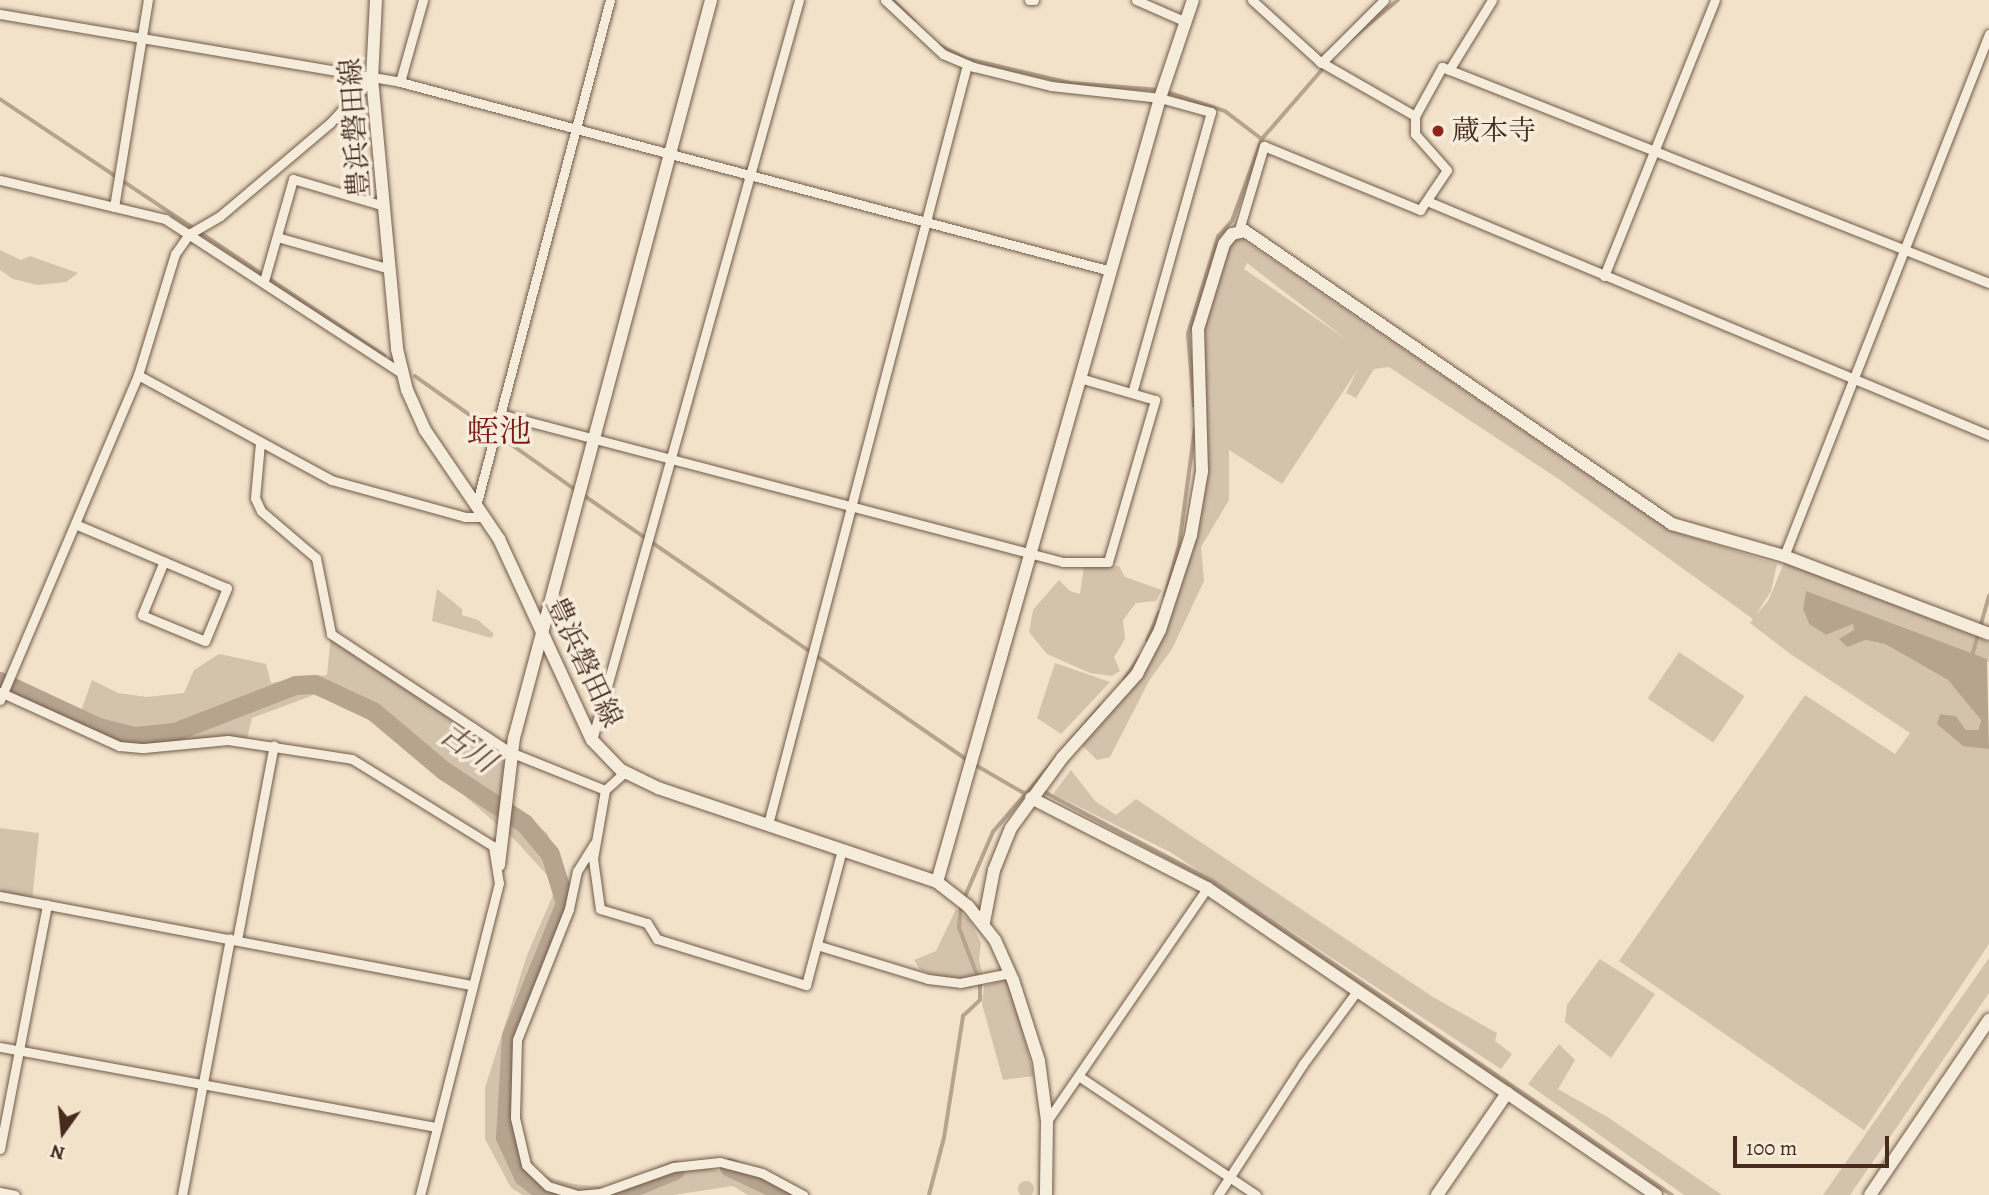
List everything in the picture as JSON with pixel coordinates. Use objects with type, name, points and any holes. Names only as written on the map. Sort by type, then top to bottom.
[{"type":"street","points":[[114,207],[148,0]]},
{"type":"street","name":"豊浜磐田線","points":[[376,0],[372,78],[403,374],[414,410],[499,540],[592,740],[602,755],[625,772],[658,788],[937,882],[984,922],[1010,973],[1039,1061],[1047,1121],[1046,1195]]},
{"type":"street","points":[[400,82],[423,0]]},
{"type":"street","points":[[476,506],[610,0]]},
{"type":"street","points":[[420,1195],[499,883],[510,752],[711,0]]},
{"type":"street","points":[[592,740],[799,0]]},
{"type":"street","points":[[885,0],[943,54],[967,65],[1051,86],[1160,98],[1211,113],[1132,393]]},
{"type":"street","points":[[1136,0],[1184,21]]},
{"type":"street","points":[[937,882],[1160,98],[1193,0]]},
{"type":"street","points":[[1252,0],[1321,62],[1415,116]]},
{"type":"street","points":[[1321,62],[1384,0]]},
{"type":"street","points":[[1449,70],[1492,0]]},
{"type":"street","points":[[1604,276],[1715,0]]},
{"type":"street","points":[[0,14],[400,82],[1111,271]]},
{"type":"street","points":[[1784,556],[1989,34]]},
{"type":"street","points":[[768,824],[967,65]]},
{"type":"street","points":[[1238,233],[1264,146],[1420,210],[1447,170],[1415,134],[1415,116],[1441,67],[1989,283]]},
{"type":"street","points":[[372,78],[330,123],[220,216],[191,233],[168,272],[138,376],[1,695],[118,746],[144,748],[228,740],[274,745],[360,762],[477,833],[493,846],[499,865]]},
{"type":"street","points":[[264,281],[293,179],[384,206]]},
{"type":"street","points":[[0,180],[165,219],[191,233],[403,374]]},
{"type":"street","points":[[1427,201],[1852,381],[1989,435]]},
{"type":"street","points":[[984,922],[1000,849],[1031,798],[1137,674],[1160,629],[1191,535],[1202,471],[1198,329],[1224,244],[1238,233],[1245,231],[1672,524],[1784,556],[1989,634]]},
{"type":"street","points":[[276,237],[390,269]]},
{"type":"street","points":[[138,376],[260,443],[352,488],[465,517],[484,517]]},
{"type":"street","points":[[500,414],[850,503],[1030,554],[1063,562],[1108,562],[1155,400],[1080,378]]},
{"type":"street","points":[[260,443],[255,498],[261,511],[316,558],[331,634],[510,752],[605,790]]},
{"type":"street","points":[[75,524],[227,588],[205,641],[142,615],[164,562]]},
{"type":"street","points":[[182,1195],[274,745]]},
{"type":"street","points":[[625,772],[605,790],[594,844],[600,909],[647,923],[657,939],[807,985],[820,946],[842,850]]},
{"type":"street","points":[[1031,798],[1207,888],[1656,1195]]},
{"type":"street","points":[[594,844],[577,871],[569,909],[517,1040],[515,1118],[526,1165],[548,1186],[578,1195],[600,1193],[673,1167],[720,1162],[762,1173],[803,1195]]},
{"type":"street","points":[[1047,1121],[1080,1077],[1207,888]]},
{"type":"street","points":[[0,895],[472,985]]},
{"type":"street","points":[[0,1149],[47,904]]},
{"type":"street","points":[[820,946],[928,979],[960,983],[1010,973]]},
{"type":"street","points":[[1218,1195],[1357,991]]},
{"type":"street","points":[[1870,1195],[1989,1020]]},
{"type":"street","points":[[0,1047],[435,1128]]},
{"type":"street","points":[[1080,1077],[1256,1195]]},
{"type":"street","points":[[1437,1195],[1507,1093]]},
{"type":"street","points":[[0,1192],[15,1195]]},
{"type":"shaded area","points":[[1235,234],[1669,530],[1777,564],[1771,591],[1755,616],[1768,601],[1785,561],[1989,642],[1989,662],[1806,592],[1803,609],[1809,624],[1826,635],[1853,624],[1865,640],[1885,644],[1948,680],[1981,719],[1978,730],[1966,730],[1956,716],[1940,714],[1989,748],[1989,944],[1864,1130],[1619,961],[1805,695],[1895,754],[1910,733],[1789,653],[1750,623],[1753,619],[1557,478],[1389,367],[1374,369],[1356,398],[1346,393],[1358,369],[1282,484],[1229,450],[1229,500],[1201,547],[1204,581],[1172,649],[1149,681],[1110,757],[1097,760],[1082,745],[1140,669],[1166,611],[1202,471],[1199,326],[1222,250]],"holes":[[[1247,263],[1346,339],[1244,269]]]},
{"type":"shaded area","points":[[0,250],[21,260],[30,256],[78,273],[66,282],[38,285],[13,279],[0,270]]},
{"type":"shaded area","points":[[1084,566],[1119,566],[1125,577],[1162,590],[1156,601],[1136,603],[1123,620],[1125,639],[1114,657],[1120,671],[1112,676],[1090,673],[1047,654],[1029,632],[1033,610],[1059,580],[1070,591],[1080,594]]},
{"type":"shaded area","points":[[437,589],[462,609],[462,615],[478,620],[494,634],[491,638],[432,621]]},
{"type":"shaded area","points":[[1806,591],[1987,659],[1989,749],[1963,746],[1937,724],[1940,714],[1956,716],[1966,730],[1978,730],[1981,720],[1948,680],[1885,644],[1865,640],[1847,647],[1839,639],[1854,630],[1853,624],[1826,635],[1809,624],[1803,609]]},
{"type":"shaded area","points":[[331,634],[358,658],[510,752],[504,800],[547,833],[573,888],[517,1040],[515,1107],[531,1172],[573,1184],[614,1188],[697,1166],[763,1181],[790,1195],[748,1195],[733,1186],[673,1195],[523,1195],[511,1188],[485,1139],[485,1088],[527,955],[557,886],[516,841],[400,739],[358,711],[314,695],[252,718],[247,738],[115,744],[3,693],[10,677],[81,711],[92,680],[118,693],[147,697],[184,693],[194,670],[219,654],[266,664],[271,683],[327,675]]},
{"type":"shaded area","points":[[1679,652],[1744,696],[1713,743],[1648,698]]},
{"type":"shaded area","points":[[1055,663],[1110,682],[1061,734],[1037,718]]},
{"type":"shaded area","points":[[1071,770],[1095,801],[1116,815],[1136,799],[1433,997],[1497,1033],[1495,1041],[1512,1054],[1501,1069],[1170,852],[1053,794]]},
{"type":"shaded area","points":[[0,828],[39,833],[32,901],[0,894]]},
{"type":"shaded area","points":[[956,909],[970,921],[981,943],[979,960],[983,975],[971,988],[920,970],[914,960],[936,951]]},
{"type":"shaded area","points":[[1989,958],[1989,993],[1850,1195],[1823,1195]]},
{"type":"shaded area","points":[[1600,959],[1655,994],[1611,1058],[1565,1022],[1567,1005]]},
{"type":"shaded area","points":[[1009,979],[1034,1076],[1003,1080],[982,1004],[984,986]]},
{"type":"shaded area","points":[[1559,1044],[1575,1060],[1558,1089],[1609,1118],[1722,1195],[1684,1195],[1528,1084]]},
{"type":"shaded area","points":[[1026,1181],[1032,1183],[1032,1195],[1026,1197],[1020,1195],[1018,1189],[1020,1183]]},
{"type":"waterway","points":[[893,0],[914,21]]},
{"type":"waterway","points":[[1350,40],[1398,0]]},
{"type":"waterway","points":[[939,45],[968,59],[1071,83],[1160,90]]},
{"type":"waterway","points":[[1194,406],[1188,334],[1218,237],[1232,221],[1262,139],[1326,65]]},
{"type":"waterway","points":[[1167,92],[1225,111],[1262,139]]},
{"type":"waterway","points":[[0,99],[384,355]]},
{"type":"waterway","points":[[415,376],[576,490]]},
{"type":"waterway","points":[[1165,596],[1179,546],[1195,428]]},
{"type":"waterway","points":[[582,494],[967,760]]},
{"type":"waterway","points":[[1972,656],[1989,596]]},
{"type":"waterway","points":[[1147,641],[1159,613]]},
{"type":"waterway","points":[[1124,680],[1139,658]]},
{"type":"waterway","name":"古川","points":[[0,681],[98,727],[135,736],[174,732],[295,685],[315,684],[373,711],[443,770],[524,823],[550,854],[565,903],[511,1036],[505,1137],[523,1176],[547,1195]]},
{"type":"waterway","points":[[964,899],[993,832],[1100,707]]},
{"type":"waterway","points":[[974,764],[1024,793]]},
{"type":"waterway","points":[[1043,791],[1213,881],[1672,1195]]},
{"type":"waterway","points":[[929,1195],[944,1138],[963,1016],[980,1000],[980,983],[959,928],[961,906]]},
{"type":"waterway","name":"古川","points":[[729,1167],[789,1195]]},
{"type":"waterway","name":"古川","points":[[614,1195],[675,1170]]},
{"type":"place","name":"蔵本寺","points":[[1438,131]]},
{"type":"district","name":"蛭池","points":[[499,431]]}]
